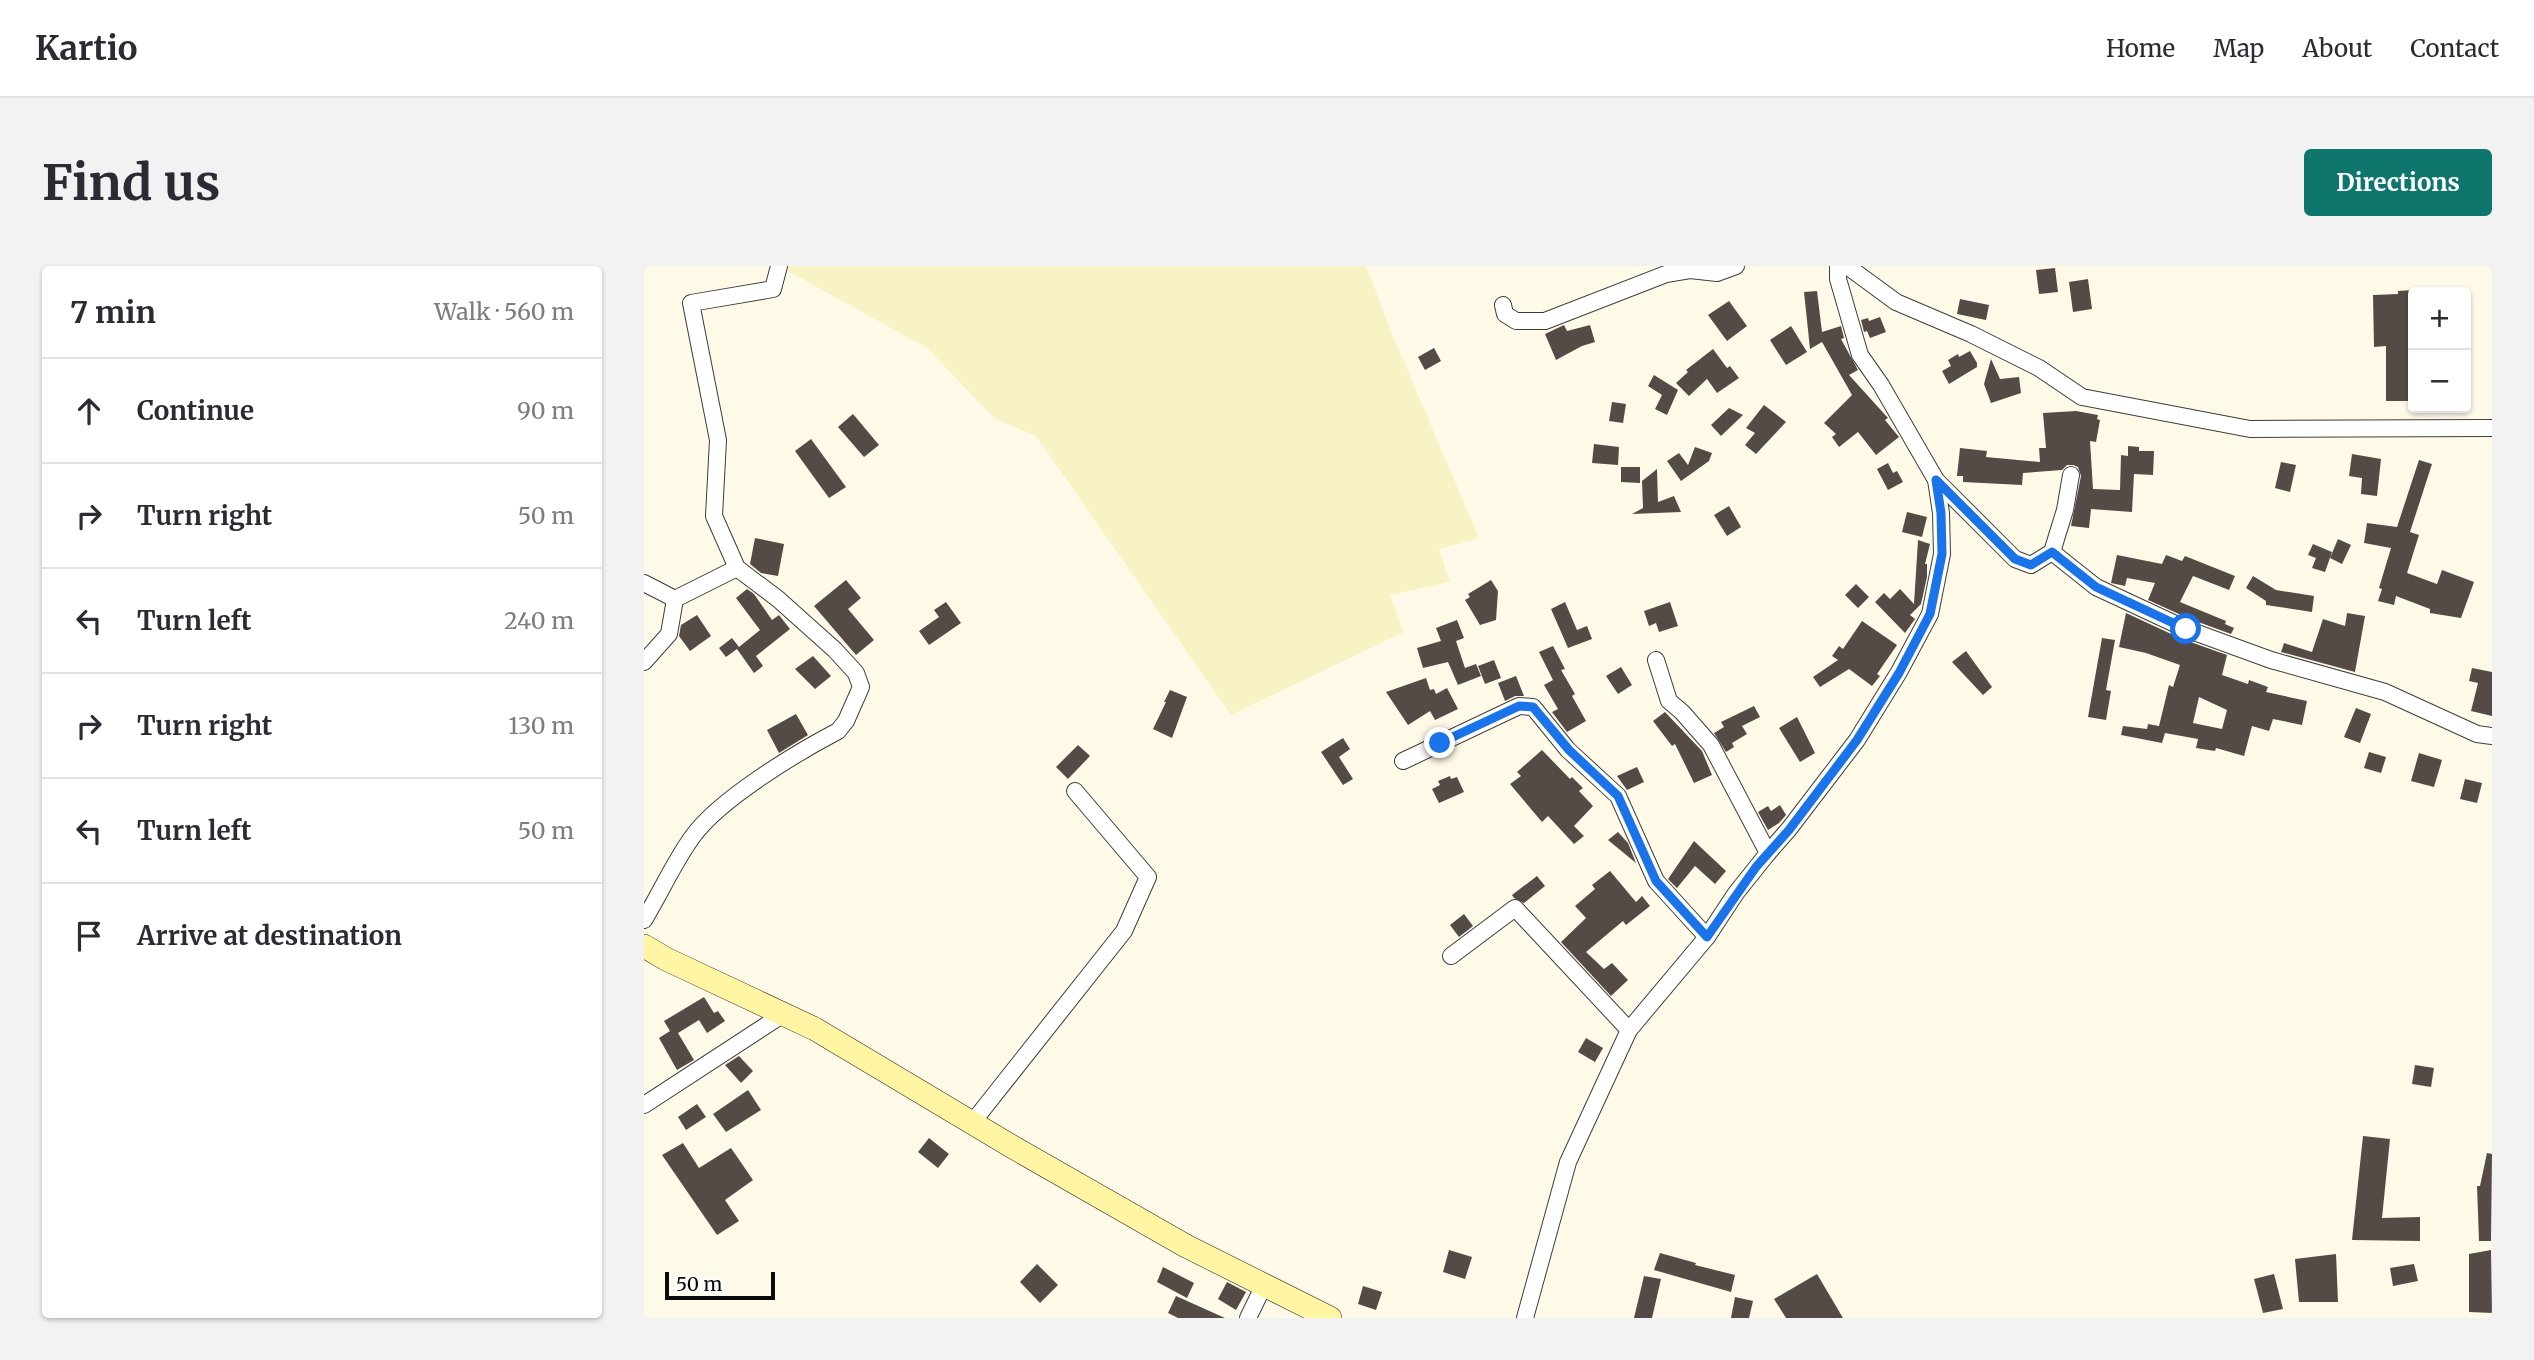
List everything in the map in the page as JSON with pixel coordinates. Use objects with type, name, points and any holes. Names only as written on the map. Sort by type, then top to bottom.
[{"type":"street","points":[[644,920],[695,833],[716,810],[838,731],[846,721],[861,687],[856,673],[835,650],[778,599],[737,568],[715,516],[718,440],[691,303],[773,289],[779,266]]},
{"type":"street","points":[[1503,305],[1505,314],[1516,321],[1545,321],[1666,274],[1690,270],[1717,273],[1736,266]]},
{"type":"street","points":[[1838,266],[1838,279],[1860,355],[1881,385],[1936,480],[2015,559],[2031,565],[2052,552],[2065,510],[2071,475]]},
{"type":"street","points":[[1847,266],[1896,302],[1971,334],[2039,368],[2082,397],[2250,429],[2492,428]]},
{"type":"street","points":[[1525,1318],[1568,1162],[1629,1030],[1707,937],[1736,893],[1789,830],[1857,740],[1899,673],[1930,614],[1942,554],[1941,513],[1936,480]]},
{"type":"street","points":[[2052,552],[2096,587],[2186,629],[2271,660],[2385,692],[2477,734],[2492,736]]},
{"type":"street","points":[[675,599],[737,568]]},
{"type":"street","points":[[644,583],[675,599]]},
{"type":"street","points":[[644,662],[668,634],[675,599]]},
{"type":"street","points":[[1656,660],[1669,701],[1710,745],[1768,853]]},
{"type":"street","points":[[1403,761],[1519,706],[1533,707],[1569,750],[1618,796],[1656,881],[1707,937]]},
{"type":"street","points":[[972,1123],[1124,931],[1148,877],[1075,791]]},
{"type":"street","points":[[1451,956],[1515,908],[1629,1030]]},
{"type":"street","points":[[644,946],[815,1029],[1186,1246],[1330,1318]]},
{"type":"street","points":[[644,1105],[782,1015]]},
{"type":"street","points":[[1248,1318],[1264,1285]]},
{"type":"shaded area","points":[[779,266],[1366,266],[1479,538],[1439,549],[1450,582],[1390,595],[1404,632],[1231,715],[1036,436],[994,418],[927,348]]},
{"type":"building","points":[[2055,268],[2058,292],[2039,294],[2036,270]]},
{"type":"building","points":[[2088,279],[2092,309],[2073,312],[2069,282]]},
{"type":"building","points":[[2408,290],[2408,401],[2386,401],[2386,346],[2374,347],[2373,295],[2398,294],[2398,291]]},
{"type":"building","points":[[1817,291],[1822,332],[1841,326],[1844,338],[1841,339],[1858,370],[1849,375],[1888,418],[1885,420],[1899,437],[1876,455],[1858,432],[1839,447],[1832,437],[1836,434],[1824,423],[1852,395],[1822,342],[1810,349],[1804,292]]},
{"type":"building","points":[[1960,299],[1989,305],[1986,320],[1957,314]]},
{"type":"building","points":[[1729,301],[1747,326],[1727,341],[1708,315]]},
{"type":"building","points":[[1880,317],[1886,332],[1870,338],[1867,331],[1864,332],[1861,320],[1868,318],[1869,321]]},
{"type":"building","points":[[1564,325],[1567,331],[1590,325],[1595,342],[1556,360],[1545,334]]},
{"type":"building","points":[[1791,326],[1807,352],[1786,365],[1770,340]]},
{"type":"building","points":[[1434,348],[1441,361],[1425,370],[1418,357]]},
{"type":"building","points":[[1713,349],[1727,368],[1730,366],[1739,378],[1717,393],[1707,379],[1689,396],[1676,383],[1688,372],[1686,370]]},
{"type":"building","points":[[1970,351],[1977,367],[1949,384],[1942,371],[1951,366],[1948,360]]},
{"type":"building","points":[[1991,359],[2000,379],[2019,377],[2021,393],[1991,403],[1984,384]]},
{"type":"building","points":[[1654,375],[1678,390],[1667,415],[1655,409],[1662,395],[1648,386]]},
{"type":"building","points":[[1612,402],[1626,404],[1623,423],[1609,421]]},
{"type":"building","points":[[1764,405],[1786,422],[1756,454],[1745,445],[1755,433],[1746,428]]},
{"type":"building","points":[[1729,408],[1743,415],[1721,436],[1711,425]]},
{"type":"building","points":[[2076,411],[2098,415],[2097,419],[2100,420],[2096,442],[2090,441],[2093,489],[2120,490],[2121,455],[2128,456],[2128,446],[2139,447],[2139,451],[2154,451],[2153,475],[2134,474],[2132,512],[2091,509],[2089,528],[2071,526],[2081,476],[2078,467],[2073,465],[2067,465],[2062,470],[2023,473],[2022,485],[1963,482],[1963,476],[1957,476],[1960,448],[1987,451],[1986,457],[2040,462],[2039,448],[2046,448],[2043,413]]},
{"type":"building","points":[[853,414],[879,445],[864,457],[838,427]]},
{"type":"building","points":[[811,439],[846,487],[829,498],[795,451]]},
{"type":"building","points":[[1594,444],[1619,447],[1618,465],[1592,463]]},
{"type":"building","points":[[1695,447],[1712,453],[1709,461],[1681,481],[1667,461],[1679,453],[1688,465]]},
{"type":"building","points":[[2352,454],[2381,459],[2377,496],[2361,494],[2362,478],[2349,476]]},
{"type":"building","points":[[2419,460],[2432,464],[2410,532],[2419,535],[2407,573],[2437,584],[2442,570],[2474,582],[2461,618],[2430,613],[2430,609],[2396,596],[2394,605],[2378,601],[2382,589],[2379,588],[2391,548],[2364,543],[2367,523],[2397,527]]},
{"type":"building","points":[[2281,462],[2296,465],[2290,492],[2275,488]]},
{"type":"building","points":[[1888,463],[1893,473],[1897,471],[1903,482],[1888,490],[1877,469]]},
{"type":"building","points":[[1621,467],[1640,467],[1640,483],[1621,482]]},
{"type":"building","points":[[1657,469],[1658,502],[1674,496],[1681,512],[1632,514],[1643,508],[1642,481]]},
{"type":"building","points":[[1729,506],[1741,527],[1727,536],[1714,515]]},
{"type":"building","points":[[1907,512],[1927,517],[1922,537],[1902,532]]},
{"type":"building","points":[[755,538],[784,544],[778,576],[761,573],[750,564]]},
{"type":"building","points":[[2338,539],[2351,545],[2342,564],[2330,558]]},
{"type":"building","points":[[1918,540],[1930,544],[1925,564],[1927,577],[1921,604],[1910,615],[1915,619],[1905,633],[1875,602],[1884,593],[1890,599],[1900,589],[1914,604]]},
{"type":"building","points":[[2313,544],[2332,552],[2325,572],[2312,568],[2316,558],[2308,555]]},
{"type":"building","points":[[2117,555],[2162,564],[2166,555],[2182,561],[2185,556],[2235,576],[2229,590],[2193,576],[2180,602],[2226,621],[2225,624],[2234,628],[2231,634],[2148,600],[2155,583],[2127,578],[2125,586],[2111,583]]},
{"type":"building","points":[[2253,576],[2276,590],[2314,596],[2312,612],[2266,605],[2266,601],[2246,588]]},
{"type":"building","points":[[846,580],[861,598],[848,609],[874,640],[856,655],[814,606]]},
{"type":"building","points":[[1491,580],[1498,591],[1496,620],[1480,625],[1465,600],[1470,597],[1468,594]]},
{"type":"building","points":[[1856,584],[1869,597],[1858,608],[1845,595]]},
{"type":"building","points":[[747,589],[754,594],[772,620],[779,615],[790,629],[756,656],[763,666],[754,673],[737,649],[726,657],[719,648],[732,638],[739,647],[760,630],[736,598]]},
{"type":"building","points":[[946,602],[961,623],[929,645],[919,631],[939,617],[934,610]]},
{"type":"building","points":[[1565,602],[1577,630],[1587,626],[1592,639],[1568,648],[1551,609]]},
{"type":"building","points":[[1670,602],[1678,626],[1659,632],[1656,623],[1649,626],[1644,611]]},
{"type":"building","points":[[2126,613],[2182,639],[2227,655],[2222,675],[2248,684],[2249,680],[2268,687],[2266,692],[2307,701],[2302,725],[2273,719],[2269,731],[2252,726],[2244,756],[2216,748],[2215,751],[2196,748],[2198,739],[2165,733],[2162,743],[2121,735],[2123,726],[2147,729],[2148,724],[2159,726],[2169,685],[2173,687],[2180,665],[2119,647]],"holes":[[[2199,697],[2227,710],[2222,729],[2193,723]]]},
{"type":"building","points":[[2347,613],[2365,616],[2355,672],[2281,652],[2284,643],[2312,652],[2323,619],[2345,626]]},
{"type":"building","points":[[697,615],[711,636],[690,651],[679,636],[681,625]]},
{"type":"building","points":[[1457,620],[1464,638],[1456,641],[1465,668],[1476,664],[1481,676],[1458,685],[1448,662],[1423,668],[1417,648],[1441,641],[1436,628]]},
{"type":"building","points":[[1862,621],[1897,645],[1877,674],[1880,676],[1872,686],[1849,669],[1820,687],[1813,677],[1838,660],[1832,656],[1839,646],[1843,649]]},
{"type":"building","points":[[2102,638],[2115,640],[2106,690],[2111,691],[2106,720],[2088,717]]},
{"type":"building","points":[[1553,646],[1565,669],[1561,670],[1575,694],[1572,696],[1586,721],[1567,732],[1552,712],[1558,709],[1544,685],[1553,680],[1539,652]]},
{"type":"building","points":[[1966,651],[1992,687],[1983,695],[1952,662]]},
{"type":"building","points":[[813,656],[831,676],[815,689],[795,669]]},
{"type":"building","points":[[1494,660],[1501,678],[1485,684],[1478,666]]},
{"type":"building","points":[[1621,667],[1632,685],[1618,694],[1606,676]]},
{"type":"building","points":[[2472,668],[2492,672],[2492,716],[2471,711],[2478,683],[2469,681]]},
{"type":"building","points":[[1516,676],[1524,696],[1515,696],[1505,701],[1498,683]]},
{"type":"building","points":[[1426,678],[1430,690],[1434,689],[1436,694],[1447,688],[1458,709],[1435,720],[1430,711],[1408,725],[1386,692]]},
{"type":"building","points":[[1170,690],[1187,697],[1172,738],[1153,729]]},
{"type":"building","points":[[1754,706],[1760,717],[1742,726],[1747,734],[1732,743],[1734,747],[1726,752],[1714,733],[1724,727],[1721,722]]},
{"type":"building","points":[[2356,708],[2371,714],[2360,743],[2344,737]]},
{"type":"building","points":[[1665,712],[1702,751],[1712,775],[1694,783],[1675,744],[1672,746],[1653,721]]},
{"type":"building","points":[[796,714],[808,735],[779,753],[767,730]]},
{"type":"building","points":[[1797,717],[1815,753],[1800,762],[1779,728]]},
{"type":"building","points":[[1343,738],[1350,749],[1339,757],[1353,779],[1343,785],[1321,752]]},
{"type":"building","points":[[1078,745],[1090,756],[1068,779],[1056,767]]},
{"type":"building","points":[[1542,750],[1570,779],[1572,777],[1583,788],[1579,791],[1593,806],[1574,826],[1584,836],[1574,844],[1548,816],[1542,822],[1510,784],[1521,776],[1517,772]]},
{"type":"building","points":[[2369,752],[2386,757],[2381,773],[2364,768]]},
{"type":"building","points":[[2419,753],[2442,760],[2434,787],[2411,781]]},
{"type":"building","points":[[1637,767],[1644,782],[1627,790],[1617,776]]},
{"type":"building","points":[[1450,776],[1451,779],[1457,777],[1464,792],[1439,803],[1432,789],[1440,785],[1438,781]]},
{"type":"building","points":[[2465,779],[2482,783],[2477,803],[2460,799]]},
{"type":"building","points":[[1780,805],[1786,815],[1768,830],[1758,812],[1768,806],[1771,811]]},
{"type":"building","points":[[1618,832],[1628,843],[1636,863],[1608,840]]},
{"type":"building","points":[[1694,841],[1726,871],[1715,884],[1695,866],[1677,888],[1668,879]]},
{"type":"building","points":[[1610,871],[1636,902],[1642,896],[1650,906],[1626,925],[1623,921],[1586,952],[1604,969],[1612,963],[1628,980],[1611,996],[1561,942],[1586,918],[1575,906],[1595,889],[1592,885]]},
{"type":"building","points":[[1537,876],[1545,886],[1524,903],[1514,898],[1512,895]]},
{"type":"building","points":[[1464,914],[1473,926],[1459,937],[1450,925]]},
{"type":"building","points":[[704,997],[714,1013],[718,1011],[725,1021],[707,1033],[699,1020],[678,1033],[694,1060],[677,1070],[659,1038],[670,1031],[664,1021]]},
{"type":"building","points":[[1586,1038],[1603,1048],[1595,1062],[1578,1052]]},
{"type":"building","points":[[739,1056],[753,1071],[741,1083],[725,1065]]},
{"type":"building","points":[[2415,1065],[2434,1068],[2431,1087],[2412,1084]]},
{"type":"building","points":[[748,1090],[761,1110],[726,1132],[713,1114]]},
{"type":"building","points":[[697,1104],[706,1117],[686,1130],[678,1117]]},
{"type":"building","points":[[2363,1136],[2390,1139],[2382,1218],[2420,1217],[2420,1241],[2352,1240]]},
{"type":"building","points":[[929,1138],[949,1154],[938,1168],[918,1152]]},
{"type":"building","points":[[683,1143],[699,1168],[731,1148],[753,1180],[725,1200],[739,1221],[717,1235],[662,1155]]},
{"type":"building","points":[[2487,1153],[2492,1154],[2491,1241],[2479,1241],[2477,1186],[2480,1186]]},
{"type":"building","points":[[1449,1250],[1472,1257],[1465,1279],[1443,1272]]},
{"type":"building","points":[[2491,1250],[2492,1313],[2469,1312],[2469,1254]]},
{"type":"building","points":[[1660,1253],[1735,1275],[1731,1292],[1654,1270]]},
{"type":"building","points":[[2336,1254],[2338,1302],[2299,1302],[2295,1259]]},
{"type":"building","points":[[1037,1264],[1058,1285],[1040,1303],[1020,1282]]},
{"type":"building","points":[[2414,1264],[2418,1281],[2393,1286],[2390,1268]]},
{"type":"building","points":[[1163,1267],[1194,1283],[1187,1298],[1157,1282]]},
{"type":"building","points":[[1817,1274],[1843,1318],[1786,1318],[1774,1299]]},
{"type":"building","points":[[2274,1274],[2283,1309],[2263,1313],[2254,1279]]},
{"type":"building","points":[[1644,1276],[1661,1279],[1652,1318],[1634,1318]]},
{"type":"building","points":[[1227,1282],[1246,1292],[1236,1310],[1218,1299]]},
{"type":"building","points":[[1363,1286],[1382,1292],[1376,1310],[1358,1304]]},
{"type":"building","points":[[1176,1296],[1225,1318],[1178,1318],[1168,1313]]},
{"type":"building","points":[[1735,1297],[1753,1301],[1749,1318],[1731,1318]]},
{"type":"route","points":[[1440,743],[1519,706],[1533,707],[1569,750],[1618,796],[1656,881],[1707,937],[1736,893],[1789,830],[1857,740],[1899,673],[1930,614],[1942,554],[1941,513],[1936,480],[2015,559],[2031,565],[2052,552],[2096,587],[2186,629]]}]
